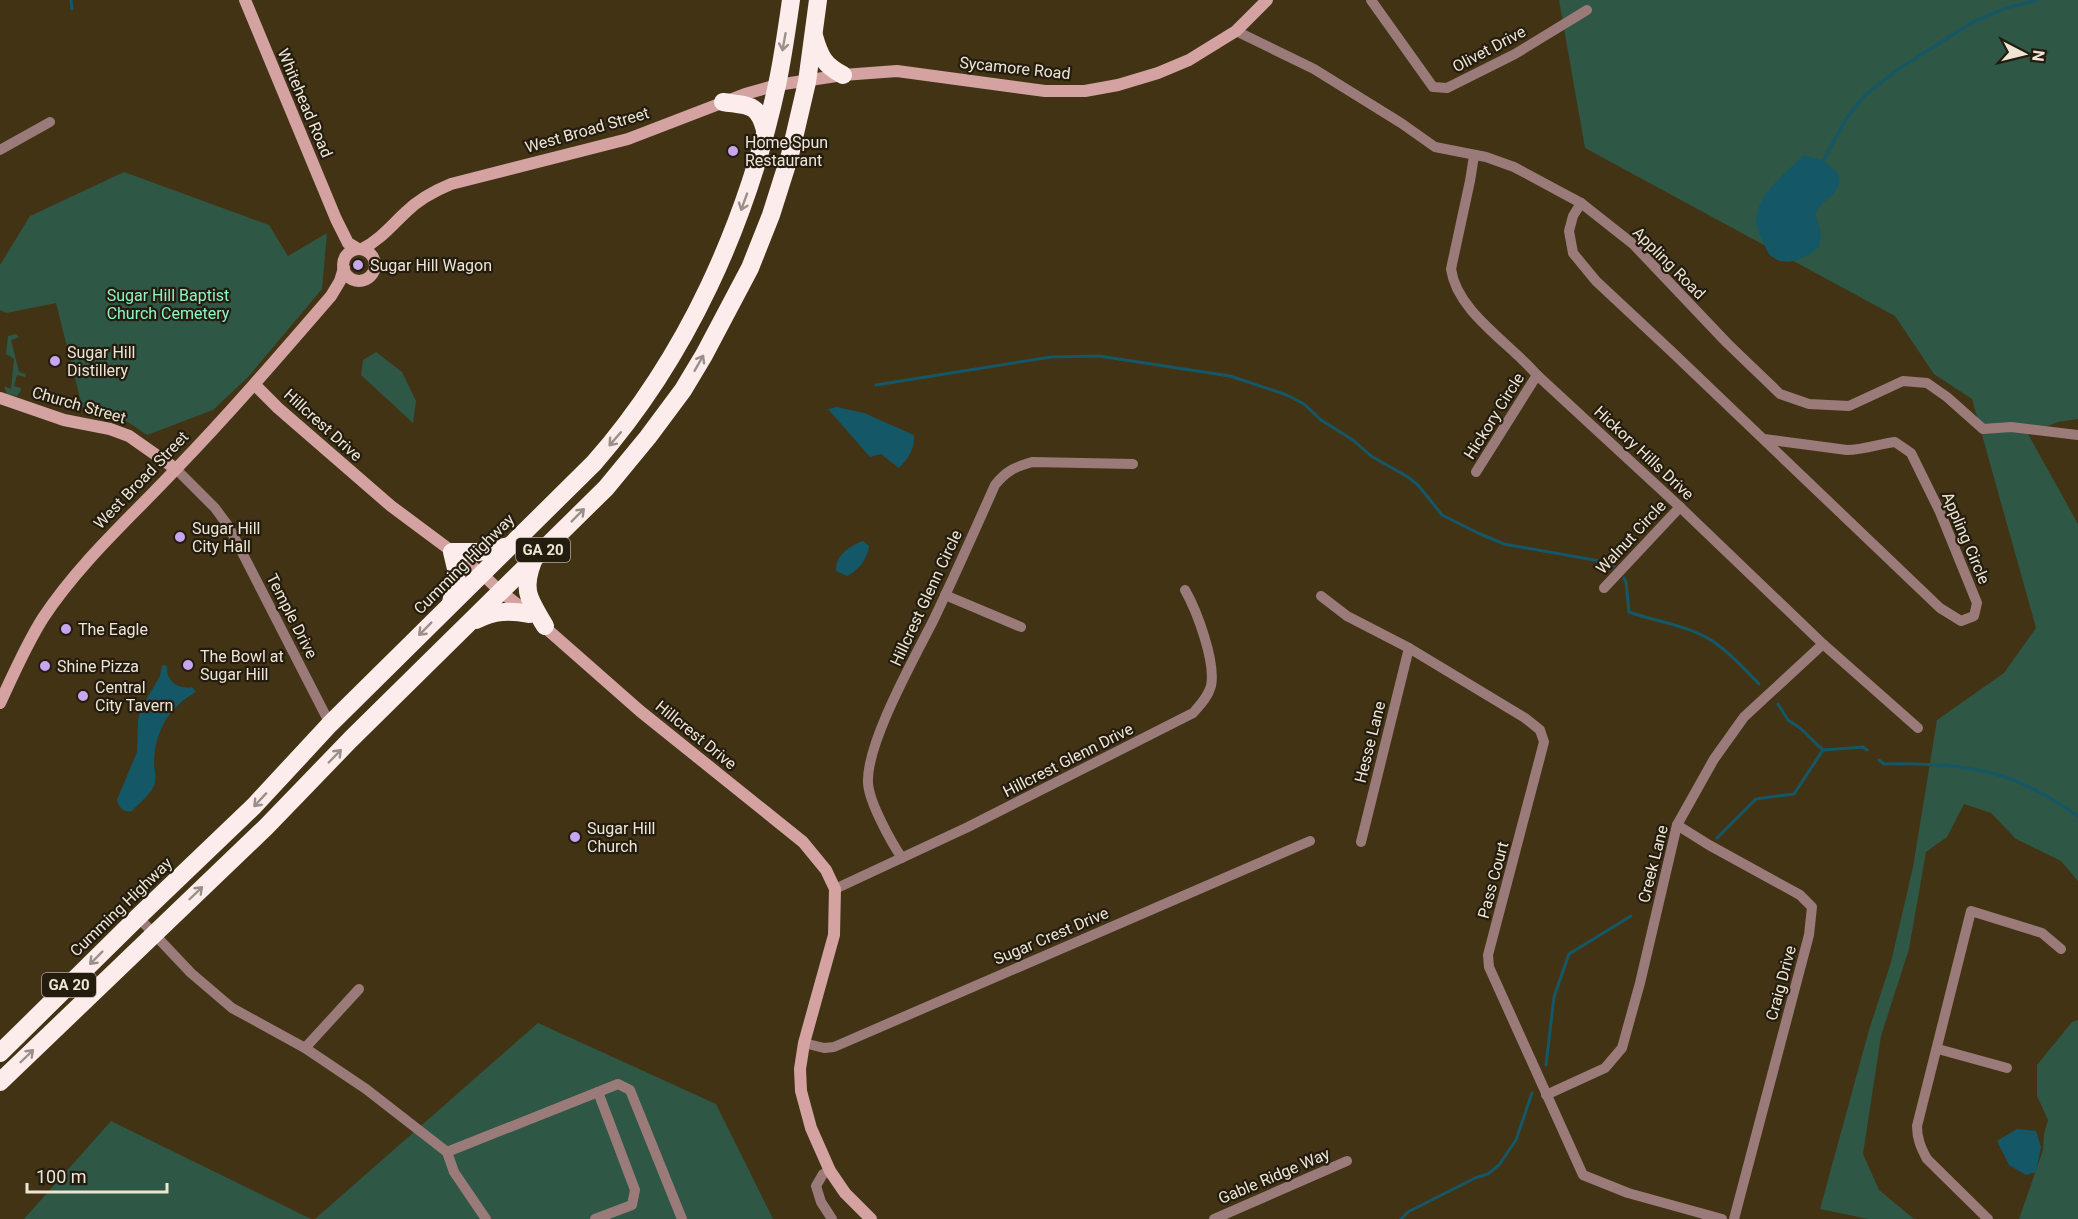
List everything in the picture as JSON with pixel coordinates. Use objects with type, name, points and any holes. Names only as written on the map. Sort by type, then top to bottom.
[{"type":"highway","name":"Cumming Highway","points":[[0,1053],[254,806],[330,724],[594,463],[621,433],[650,392],[694,315],[719,265],[745,201],[777,85],[791,0]]},
{"type":"highway","name":"GA 20","points":[[3,1079],[266,827],[500,591],[606,488],[648,437],[683,390],[704,355],[750,268],[771,215],[790,154],[807,82],[818,0]]},
{"type":"highway","points":[[814,33],[817,47],[828,67],[843,75]]},
{"type":"highway","points":[[723,102],[756,110],[761,115],[765,130]]},
{"type":"highway","points":[[450,604],[457,573],[452,552],[479,552],[509,546]]},
{"type":"highway","points":[[534,559],[526,584],[545,626]]},
{"type":"highway","points":[[468,623],[489,614],[507,611],[529,614]]},
{"type":"street","name":"Whitehead Road","points":[[245,0],[336,219],[348,243],[360,249]]},
{"type":"street","name":"Sycamore Road","points":[[807,82],[843,75],[897,71],[1045,91],[1085,91],[1118,86],[1189,60],[1236,31],[1267,0]]},
{"type":"street","name":"Olivet Drive","points":[[1371,0],[1433,87],[1447,88],[1515,54],[1587,10]]},
{"type":"street","name":"Appling Road","points":[[1236,31],[1314,69],[1435,147],[1486,157],[1514,167],[1581,203],[1633,244],[1726,343],[1780,394],[1809,404],[1850,406],[1903,381],[1927,383],[1947,397],[1983,429],[2011,427],[2078,435]]},
{"type":"street","name":"West Broad Street","points":[[360,249],[388,231],[423,198],[451,184],[628,139],[723,102],[777,85],[807,82]]},
{"type":"street","points":[[0,150],[50,122]]},
{"type":"street","name":"Hickory Hills Drive","points":[[1474,156],[1451,269],[1453,282],[1459,295],[1470,309],[1527,362],[1537,375],[1680,507],[1823,644],[1918,728]]},
{"type":"street","name":"Appling Circle","points":[[1581,203],[1573,216],[1569,231],[1573,253],[1596,281],[1940,608],[1960,621],[1974,616],[1977,603],[1969,582],[1940,512],[1911,453],[1895,442],[1876,444],[1859,450],[1847,450],[1764,439]]},
{"type":"street","name":"Whitehead Road","points":[[336,219],[344,263]]},
{"type":"street","name":"West Broad Street","points":[[374,263],[388,231]]},
{"type":"street","points":[[360,249],[371,254],[374,268],[369,277],[359,281],[349,277],[344,263],[352,250],[360,249]]},
{"type":"street","name":"West Broad Street","points":[[0,703],[43,619],[69,582],[255,385],[331,296],[340,281],[344,263]]},
{"type":"street","name":"West Broad Street","points":[[331,296],[359,281]]},
{"type":"street","name":"Hickory Circle","points":[[1476,472],[1537,375]]},
{"type":"street","name":"Hillcrest Drive","points":[[255,385],[278,408],[391,506],[481,573],[545,626],[640,711],[803,842],[826,870],[835,889]]},
{"type":"street","name":"Church Street","points":[[0,398],[64,420],[110,429],[129,436],[176,469]]},
{"type":"street","name":"Hillcrest Glenn Circle","points":[[902,858],[895,849],[869,795],[867,781],[872,752],[995,485],[1004,474],[1018,466],[1032,462],[1133,464]]},
{"type":"street","name":"Temple Drive","points":[[176,469],[215,508],[230,527],[330,724]]},
{"type":"street","name":"Walnut Circle","points":[[1604,588],[1680,507]]},
{"type":"street","name":"Hillcrest Glenn Drive","points":[[835,889],[979,821],[1198,708],[1211,686],[1212,663],[1192,602],[1185,590]]},
{"type":"street","points":[[945,595],[1021,627]]},
{"type":"street","name":"Pass Court","points":[[1321,596],[1347,616],[1409,648],[1525,718],[1540,730],[1544,742],[1488,955],[1489,967],[1583,1175],[1628,1193],[1722,1219]]},
{"type":"street","name":"Creek Lane","points":[[1546,1095],[1605,1068],[1622,1048],[1640,983],[1677,825],[1714,759],[1744,717],[1823,644]]},
{"type":"street","name":"Hesse Lane","points":[[1361,842],[1409,648]]},
{"type":"street","name":"Craig Drive","points":[[1677,825],[1709,846],[1800,895],[1812,907],[1809,935],[1734,1219]]},
{"type":"street","name":"Sugar Crest Drive","points":[[804,1043],[824,1048],[834,1047],[1310,841]]},
{"type":"street","points":[[835,889],[834,935],[804,1043],[800,1069],[801,1091],[811,1128],[830,1172],[845,1194],[871,1219]]},
{"type":"street","points":[[1989,1219],[1927,1160],[1920,1148],[1917,1136],[1917,1126],[1971,911],[2042,933],[2061,950]]},
{"type":"street","points":[[138,917],[191,973],[232,1008],[305,1048],[366,1089],[447,1152],[454,1172],[486,1219]]},
{"type":"street","points":[[305,1048],[359,990]]},
{"type":"street","points":[[1938,1049],[2007,1068]]},
{"type":"street","points":[[447,1152],[618,1084],[630,1090],[682,1219]]},
{"type":"street","points":[[596,1219],[632,1204],[635,1190],[598,1092]]},
{"type":"street","name":"Gable Ridge Way","points":[[1214,1219],[1347,1161]]},
{"type":"street","points":[[830,1172],[823,1174],[816,1186],[821,1202],[832,1219]]},
{"type":"green space","points":[[1559,0],[2078,0],[2078,419],[2058,422],[2028,434],[2078,524],[2078,881],[2061,861],[2016,839],[1991,813],[1964,804],[1947,837],[1926,852],[1909,949],[1881,1036],[1863,1154],[1879,1190],[1914,1219],[1868,1219],[1820,1209],[1869,1030],[1891,962],[1913,867],[1937,720],[2004,673],[2036,628],[1972,399],[1934,374],[1895,316],[1585,148]]},
{"type":"green space","name":"Sugar Hill Baptist Church Cemetery","points":[[124,172],[269,225],[288,256],[327,233],[322,289],[248,377],[213,410],[147,435],[128,422],[84,414],[56,303],[6,313],[0,310],[0,265],[30,216]]},
{"type":"green space","points":[[16,334],[19,337],[11,340],[19,372],[26,374],[25,377],[17,375],[14,386],[21,390],[17,396],[7,394],[4,386],[11,389],[14,359],[6,354],[8,336]]},
{"type":"green space","points":[[376,352],[402,372],[416,401],[413,423],[361,375],[363,360]]},
{"type":"green space","points":[[2078,1020],[2078,1219],[2019,1219],[2043,1150],[2048,1120],[2037,1096],[2037,1065],[2072,1022]]},
{"type":"green space","points":[[538,1023],[716,1104],[773,1219],[315,1219]]},
{"type":"green space","points":[[111,1121],[311,1219],[24,1219]]},
{"type":"water","points":[[1803,156],[1822,161],[1834,169],[1838,174],[1838,187],[1815,213],[1821,233],[1819,247],[1795,261],[1782,261],[1775,259],[1767,251],[1757,228],[1757,214],[1770,189]]},
{"type":"water","points":[[837,407],[864,413],[914,435],[912,449],[899,468],[881,454],[870,457],[828,409]]},
{"type":"water","points":[[863,541],[869,546],[867,555],[859,567],[847,576],[836,571],[838,560],[848,548]]},
{"type":"water","points":[[162,665],[167,666],[168,676],[177,686],[192,687],[196,692],[178,705],[165,721],[155,751],[154,786],[132,811],[126,811],[120,807],[117,800],[137,752],[138,720],[141,709],[160,676]]},
{"type":"water","points":[[2017,1129],[2036,1131],[2041,1147],[2036,1172],[2026,1175],[2009,1165],[1997,1141]]},
{"type":"waterway","points":[[71,0],[72,9]]},
{"type":"waterway","points":[[1823,161],[1846,119],[1864,96],[1897,70],[1973,22],[2006,8],[2037,0]]},
{"type":"waterway","points":[[876,385],[1051,357],[1099,356],[1230,376],[1287,395],[1304,404],[1321,420],[1353,440],[1371,456],[1418,485],[1442,515],[1478,533],[1504,544],[1611,563],[1614,566]]},
{"type":"waterway","points":[[1624,578],[1629,612],[1698,633],[1729,654],[1759,684]]},
{"type":"waterway","points":[[1778,704],[1788,720],[1823,750],[1863,747],[1867,750]]},
{"type":"waterway","points":[[1717,838],[1756,799],[1794,794],[1823,750]]},
{"type":"waterway","points":[[1879,760],[1884,764],[1940,765],[1995,774],[2038,792],[2078,816]]},
{"type":"waterway","points":[[1546,1065],[1554,997],[1569,954],[1631,916]]},
{"type":"waterway","points":[[1401,1219],[1408,1212],[1475,1178],[1488,1174],[1499,1165],[1516,1140],[1532,1093]]},
{"type":"place","name":"Home Spun Restaurant","points":[[733,151]]},
{"type":"place","name":"Sugar Hill Wagon","points":[[358,265]]},
{"type":"place","name":"Sugar Hill Distillery","points":[[55,361]]},
{"type":"place","name":"Sugar Hill City Hall","points":[[180,537]]},
{"type":"place","name":"The Eagle","points":[[66,629]]},
{"type":"place","name":"The Bowl at Sugar Hill","points":[[188,665]]},
{"type":"place","name":"Shine Pizza","points":[[45,666]]},
{"type":"place","name":"Central City Tavern","points":[[83,696]]},
{"type":"place","name":"Sugar Hill Church","points":[[575,837]]}]
